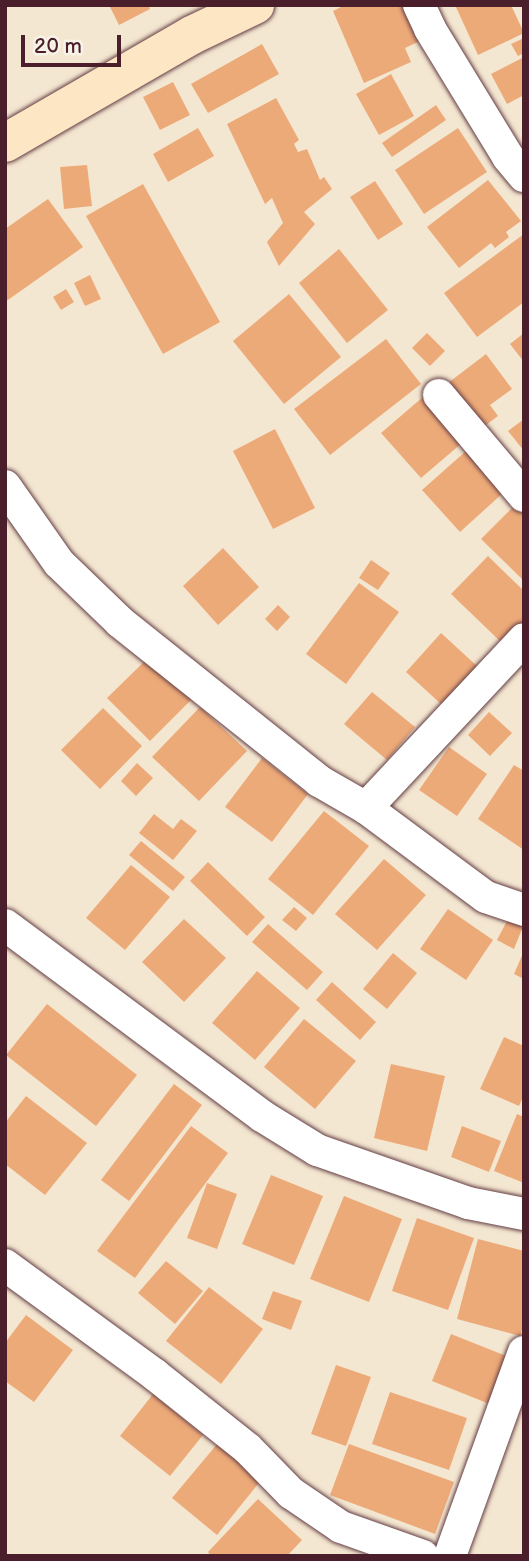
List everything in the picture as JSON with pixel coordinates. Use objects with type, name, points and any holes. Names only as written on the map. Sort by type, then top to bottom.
[{"type":"main road","points":[[5,143],[192,35],[255,5]]},
{"type":"street","points":[[419,5],[430,30],[508,157],[524,176]]},
{"type":"street","points":[[439,395],[524,496]]},
{"type":"street","points":[[5,486],[59,563],[120,622],[319,781],[366,808],[486,897],[524,910]]},
{"type":"street","points":[[366,808],[524,639]]},
{"type":"street","points":[[5,925],[262,1116],[317,1150],[468,1203],[524,1214]]},
{"type":"street","points":[[5,1265],[154,1374],[247,1450],[290,1493],[341,1527],[423,1556]]},
{"type":"street","points":[[450,1556],[524,1352]]},
{"type":"building","points":[[109,5],[148,5],[150,9],[119,25]]},
{"type":"building","points":[[345,5],[406,5],[422,40],[405,48],[411,62],[364,83],[333,11]]},
{"type":"building","points":[[455,5],[511,5],[524,33],[478,55]]},
{"type":"building","points":[[524,38],[524,53],[518,56],[511,44]]},
{"type":"building","points":[[262,44],[279,74],[208,113],[191,84]]},
{"type":"building","points":[[524,57],[524,95],[507,104],[491,74]]},
{"type":"building","points":[[391,74],[414,116],[379,135],[356,94]]},
{"type":"building","points":[[173,82],[190,115],[160,130],[143,97]]},
{"type":"building","points":[[276,98],[299,140],[294,144],[298,152],[307,149],[320,180],[324,177],[332,189],[304,212],[315,224],[279,266],[267,242],[283,223],[272,198],[265,204],[227,124]]},
{"type":"building","points":[[436,105],[446,120],[392,157],[382,143]]},
{"type":"building","points":[[198,128],[214,156],[168,182],[153,154]]},
{"type":"building","points":[[458,128],[487,172],[424,214],[395,170]]},
{"type":"building","points":[[87,165],[92,206],[64,209],[60,167]]},
{"type":"building","points":[[488,180],[521,221],[506,232],[509,237],[495,248],[491,243],[459,268],[427,227]]},
{"type":"building","points":[[375,181],[403,224],[378,240],[350,197]]},
{"type":"building","points":[[143,184],[220,322],[163,354],[86,216]]},
{"type":"building","points":[[48,199],[83,247],[5,302],[5,229]]},
{"type":"building","points":[[524,234],[524,302],[477,337],[444,293]]},
{"type":"building","points":[[339,249],[388,310],[347,343],[299,283]]},
{"type":"building","points":[[90,275],[101,299],[85,306],[74,283]]},
{"type":"building","points":[[66,289],[74,302],[61,310],[53,297]]},
{"type":"building","points":[[289,294],[341,357],[284,404],[233,341]]},
{"type":"building","points":[[427,333],[445,351],[430,366],[412,348]]},
{"type":"building","points":[[524,333],[524,362],[510,344]]},
{"type":"building","points":[[386,339],[421,384],[330,455],[294,409]]},
{"type":"building","points":[[486,354],[512,389],[490,405],[498,416],[482,428],[448,383]]},
{"type":"building","points":[[423,397],[462,443],[421,478],[381,433]]},
{"type":"building","points":[[524,419],[524,451],[508,431]]},
{"type":"building","points":[[275,429],[315,508],[273,529],[233,451]]},
{"type":"building","points":[[466,451],[503,493],[460,532],[422,490]]},
{"type":"building","points":[[516,504],[524,512],[524,581],[481,539]]},
{"type":"building","points":[[223,548],[259,587],[218,625],[183,586]]},
{"type":"building","points":[[488,556],[524,591],[524,623],[503,644],[451,594]]},
{"type":"building","points":[[371,560],[390,573],[378,590],[359,578]]},
{"type":"building","points":[[359,583],[399,612],[346,684],[306,654]]},
{"type":"building","points":[[278,605],[290,617],[277,631],[265,619]]},
{"type":"building","points":[[441,633],[477,666],[441,704],[406,672]]},
{"type":"building","points":[[152,654],[194,697],[150,741],[107,698]]},
{"type":"building","points":[[372,692],[415,727],[387,760],[344,724]]},
{"type":"building","points":[[200,707],[247,751],[199,801],[152,757]]},
{"type":"building","points":[[103,708],[142,746],[100,789],[61,750]]},
{"type":"building","points":[[489,712],[512,733],[490,756],[468,735]]},
{"type":"building","points":[[449,747],[487,774],[457,816],[419,790]]},
{"type":"building","points":[[262,758],[308,794],[272,842],[225,807]]},
{"type":"building","points":[[137,763],[153,778],[136,796],[121,781]]},
{"type":"building","points":[[514,765],[524,771],[524,850],[478,819]]},
{"type":"building","points":[[324,811],[369,846],[313,915],[268,879]]},
{"type":"building","points":[[154,814],[173,829],[181,819],[197,831],[173,860],[139,833]]},
{"type":"building","points":[[141,841],[185,877],[173,891],[129,855]]},
{"type":"building","points":[[384,859],[426,895],[377,950],[335,914]]},
{"type":"building","points":[[208,862],[265,917],[247,936],[190,881]]},
{"type":"building","points":[[131,865],[170,897],[125,950],[86,918]]},
{"type":"building","points":[[294,907],[307,918],[296,931],[282,920]]},
{"type":"building","points":[[448,909],[493,940],[466,980],[420,949]]},
{"type":"building","points":[[509,917],[524,924],[514,949],[497,940]]},
{"type":"building","points":[[184,919],[226,958],[184,1002],[142,962]]},
{"type":"building","points":[[268,924],[323,972],[307,990],[252,942]]},
{"type":"building","points":[[524,951],[524,979],[514,974]]},
{"type":"building","points":[[393,953],[417,973],[387,1009],[363,989]]},
{"type":"building","points":[[257,971],[300,1008],[255,1060],[212,1023]]},
{"type":"building","points":[[332,982],[376,1022],[360,1040],[316,1000]]},
{"type":"building","points":[[47,1004],[137,1075],[96,1126],[6,1055]]},
{"type":"building","points":[[304,1019],[356,1061],[315,1109],[264,1067]]},
{"type":"building","points":[[504,1037],[524,1046],[524,1095],[519,1106],[480,1089]]},
{"type":"building","points":[[391,1064],[445,1076],[427,1151],[374,1138]]},
{"type":"building","points":[[174,1084],[202,1105],[129,1201],[101,1180]]},
{"type":"building","points":[[26,1096],[87,1143],[45,1195],[5,1164],[5,1123]]},
{"type":"building","points":[[517,1114],[524,1117],[524,1183],[494,1171]]},
{"type":"building","points":[[191,1126],[228,1153],[135,1278],[97,1251]]},
{"type":"building","points":[[462,1126],[501,1141],[489,1172],[451,1157]]},
{"type":"building","points":[[271,1175],[323,1196],[294,1265],[242,1244]]},
{"type":"building","points":[[207,1183],[237,1194],[217,1249],[187,1238]]},
{"type":"building","points":[[344,1196],[402,1219],[369,1302],[310,1279]]},
{"type":"building","points":[[417,1218],[474,1238],[448,1310],[392,1291]]},
{"type":"building","points":[[478,1239],[524,1251],[524,1323],[520,1336],[457,1319]]},
{"type":"building","points":[[166,1261],[203,1291],[175,1324],[138,1293]]},
{"type":"building","points":[[209,1287],[263,1329],[221,1384],[166,1341]]},
{"type":"building","points":[[273,1291],[302,1301],[291,1330],[262,1319]]},
{"type":"building","points":[[26,1315],[73,1350],[34,1402],[5,1381],[5,1343]]},
{"type":"building","points":[[451,1334],[511,1358],[492,1405],[432,1381]]},
{"type":"building","points":[[336,1365],[371,1377],[346,1446],[311,1434]]},
{"type":"building","points":[[390,1392],[467,1418],[449,1470],[372,1444]]},
{"type":"building","points":[[153,1394],[203,1435],[170,1476],[120,1436]]},
{"type":"building","points":[[218,1443],[262,1479],[217,1535],[172,1498]]},
{"type":"building","points":[[349,1444],[454,1482],[435,1534],[330,1495]]},
{"type":"building","points":[[258,1499],[302,1540],[287,1556],[211,1556],[208,1552]]}]
